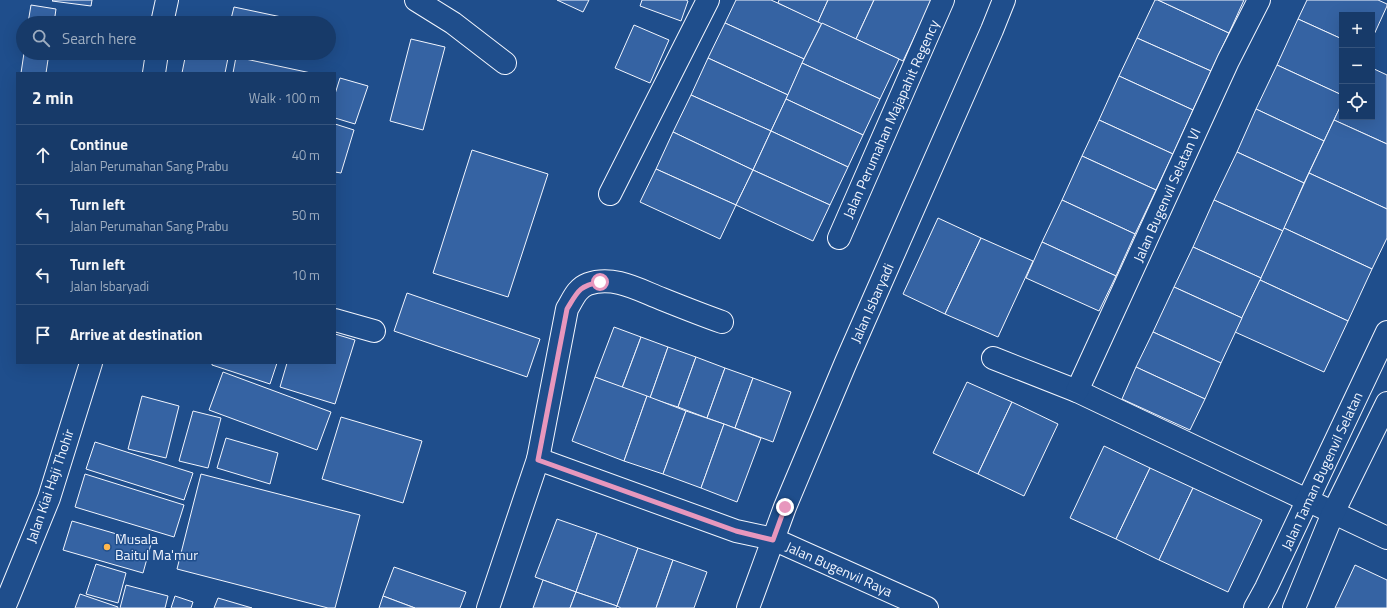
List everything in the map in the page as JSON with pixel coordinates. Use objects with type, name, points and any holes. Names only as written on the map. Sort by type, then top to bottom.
[{"type":"street","points":[[164,16],[167,0]]},
{"type":"street","points":[[416,0],[453,23],[505,63]]},
{"type":"street","points":[[610,194],[708,0]]},
{"type":"street","name":"Jalan Perumahan Majapahit Regency","points":[[839,238],[943,0]]},
{"type":"street","name":"Jalan Isbaryadi","points":[[748,608],[785,507],[846,362],[1004,0]]},
{"type":"street","name":"Jalan Bugenvil Selatan VI","points":[[1077,391],[1224,68],[1259,0]]},
{"type":"street","points":[[154,72],[156,60]]},
{"type":"street","points":[[488,608],[538,460],[567,309],[578,290],[588,284],[614,282],[634,287],[722,322]]},
{"type":"street","points":[[336,320],[374,331]]},
{"type":"street","name":"Jalan Taman Bugenvil Selatan","points":[[1255,608],[1266,588],[1387,332]]},
{"type":"street","points":[[993,358],[1077,391],[1387,538]]},
{"type":"street","name":"Jalan Kiai Haji Thohir","points":[[4,608],[49,498],[91,364]]},
{"type":"street","name":"Jalan Taman Bugenvil Selatan","points":[[1294,608],[1334,513],[1387,403]]},
{"type":"street","name":"Jalan Bugenvil Raya","points":[[538,460],[736,531],[773,540],[927,608]]},
{"type":"building","points":[[92,0],[91,6],[52,1]]},
{"type":"building","points":[[557,0],[589,0],[583,12]]},
{"type":"building","points":[[642,0],[688,1],[681,21],[640,6]]},
{"type":"building","points":[[736,0],[771,0],[822,23],[804,59],[725,23]]},
{"type":"building","points":[[779,0],[828,0],[818,22],[778,3]]},
{"type":"building","points":[[828,0],[874,0],[856,39],[818,22]]},
{"type":"building","points":[[874,0],[932,0],[903,61],[856,39]]},
{"type":"building","points":[[1155,0],[1158,0],[1229,33],[1211,71],[1137,38]]},
{"type":"building","points":[[1158,0],[1244,0],[1229,33]]},
{"type":"building","points":[[1307,0],[1378,0],[1387,4],[1375,32],[1375,12],[1339,12],[1339,38],[1298,19]]},
{"type":"building","points":[[31,5],[56,9],[55,16],[29,16]]},
{"type":"building","points":[[234,7],[277,16],[232,16]]},
{"type":"building","points":[[1298,19],[1339,38],[1339,94],[1277,65]]},
{"type":"building","points":[[725,23],[804,59],[788,95],[708,58]]},
{"type":"building","points":[[822,23],[899,59],[880,99],[802,63]]},
{"type":"building","points":[[634,25],[669,40],[650,83],[615,68]]},
{"type":"building","points":[[1137,38],[1211,71],[1193,110],[1119,76]]},
{"type":"building","points":[[411,39],[445,47],[423,130],[390,121]]},
{"type":"building","points":[[708,58],[788,95],[771,131],[691,95]]},
{"type":"building","points":[[23,60],[48,60],[46,72],[21,72]]},
{"type":"building","points":[[185,60],[228,60],[225,72],[182,72]]},
{"type":"building","points":[[235,60],[250,60],[306,72],[233,72]]},
{"type":"building","points":[[802,63],[880,99],[863,135],[786,99]]},
{"type":"building","points":[[1277,65],[1339,94],[1339,109],[1324,141],[1256,109]]},
{"type":"building","points":[[1375,69],[1387,75],[1387,144],[1334,120],[1339,109],[1339,120],[1375,120]]},
{"type":"building","points":[[1119,76],[1193,110],[1173,154],[1099,120]]},
{"type":"building","points":[[340,78],[368,86],[355,124],[336,118],[336,91]]},
{"type":"building","points":[[691,95],[771,131],[753,170],[673,132]]},
{"type":"building","points":[[786,99],[863,135],[848,167],[771,131]]},
{"type":"building","points":[[1256,109],[1324,141],[1304,183],[1237,152]]},
{"type":"building","points":[[1099,120],[1173,154],[1156,190],[1082,156]]},
{"type":"building","points":[[1334,120],[1387,144],[1387,209],[1309,173]]},
{"type":"building","points":[[336,124],[354,130],[341,173],[336,172]]},
{"type":"building","points":[[771,131],[848,167],[830,205],[753,170]]},
{"type":"building","points":[[673,132],[753,170],[736,205],[656,169]]},
{"type":"building","points":[[472,150],[548,174],[508,297],[433,273]]},
{"type":"building","points":[[1237,152],[1304,183],[1283,231],[1214,200]]},
{"type":"building","points":[[1082,156],[1156,190],[1135,234],[1062,200]]},
{"type":"building","points":[[656,169],[736,205],[720,239],[640,202]]},
{"type":"building","points":[[753,170],[830,205],[813,241],[736,205]]},
{"type":"building","points":[[1309,173],[1387,209],[1387,238],[1372,269],[1284,228]]},
{"type":"building","points":[[1062,200],[1135,234],[1116,276],[1042,242]]},
{"type":"building","points":[[1214,200],[1283,231],[1261,278],[1193,247]]},
{"type":"building","points":[[938,218],[981,238],[945,314],[903,294]]},
{"type":"building","points":[[1284,228],[1372,269],[1348,321],[1260,280]]},
{"type":"building","points":[[981,238],[1033,261],[998,337],[945,314]]},
{"type":"building","points":[[1042,242],[1116,276],[1099,311],[1026,278]]},
{"type":"building","points":[[1193,247],[1261,278],[1242,318],[1174,287]]},
{"type":"building","points":[[1260,280],[1348,321],[1324,372],[1235,332]]},
{"type":"building","points":[[1174,287],[1242,318],[1221,363],[1153,332]]},
{"type":"building","points":[[407,293],[540,339],[527,377],[394,331]]},
{"type":"building","points":[[614,327],[641,337],[622,388],[595,377]]},
{"type":"building","points":[[1153,332],[1221,363],[1205,399],[1136,367]]},
{"type":"building","points":[[336,334],[355,340],[335,404],[280,387],[287,364],[336,364]]},
{"type":"building","points":[[641,337],[668,347],[650,398],[622,388]]},
{"type":"building","points":[[668,347],[696,357],[678,407],[650,398]]},
{"type":"building","points":[[696,357],[725,368],[707,418],[678,407]]},
{"type":"building","points":[[212,364],[277,364],[270,384]]},
{"type":"building","points":[[1136,367],[1205,399],[1190,430],[1122,399]]},
{"type":"building","points":[[725,368],[753,378],[735,428],[707,418]]},
{"type":"building","points":[[223,372],[331,412],[317,450],[209,410]]},
{"type":"building","points":[[595,377],[647,396],[624,461],[572,441]]},
{"type":"building","points":[[753,378],[791,392],[773,442],[735,428]]},
{"type":"building","points":[[967,382],[1012,402],[978,474],[933,453]]},
{"type":"building","points":[[142,396],[179,406],[166,458],[128,449]]},
{"type":"building","points":[[647,396],[686,411],[663,474],[624,461]]},
{"type":"building","points":[[1012,402],[1058,424],[1024,496],[978,474]]},
{"type":"building","points":[[193,411],[221,418],[208,468],[179,461]]},
{"type":"building","points":[[686,411],[724,424],[701,488],[663,474]]},
{"type":"building","points":[[341,417],[422,441],[403,503],[322,479]]},
{"type":"building","points":[[724,424],[761,438],[737,502],[701,488]]},
{"type":"building","points":[[226,438],[278,453],[270,484],[217,468]]},
{"type":"building","points":[[95,442],[193,473],[184,500],[86,469]]},
{"type":"building","points":[[1104,446],[1150,468],[1116,539],[1070,518]]},
{"type":"building","points":[[1150,468],[1193,488],[1159,560],[1116,539]]},
{"type":"building","points":[[85,474],[184,505],[174,537],[75,507]]},
{"type":"building","points":[[201,474],[360,515],[335,608],[328,608],[177,569]]},
{"type":"building","points":[[1193,488],[1262,520],[1228,592],[1159,560]]},
{"type":"building","points":[[557,519],[597,533],[576,592],[535,577]]},
{"type":"building","name":"Musala Baitul Ma'mur","points":[[72,521],[151,544],[143,573],[63,550]]},
{"type":"building","points":[[597,533],[638,548],[617,606],[576,592]]},
{"type":"building","points":[[638,548],[673,560],[656,608],[621,608],[617,606]]},
{"type":"building","points":[[673,560],[707,572],[694,608],[656,608]]},
{"type":"building","points":[[96,564],[126,573],[118,603],[86,594]]},
{"type":"building","points":[[1355,565],[1387,580],[1387,608],[1335,608]]},
{"type":"building","points":[[394,567],[466,592],[460,608],[415,608],[383,596]]},
{"type":"building","points":[[543,580],[576,592],[570,608],[533,608]]},
{"type":"building","points":[[126,585],[168,596],[165,608],[120,608]]},
{"type":"building","points":[[576,592],[617,606],[616,608],[570,608]]},
{"type":"building","points":[[80,594],[118,607],[118,608],[75,608]]},
{"type":"building","points":[[175,596],[193,602],[191,608],[171,608]]},
{"type":"building","points":[[383,596],[415,608],[379,608]]},
{"type":"building","points":[[218,598],[252,608],[214,608]]},
{"type":"place","name":"Musala Baitul Ma'mur","points":[[107,547]]},
{"type":"route","points":[[600,282],[588,284],[578,290],[567,309],[538,460],[736,531],[773,540],[785,507]]}]
